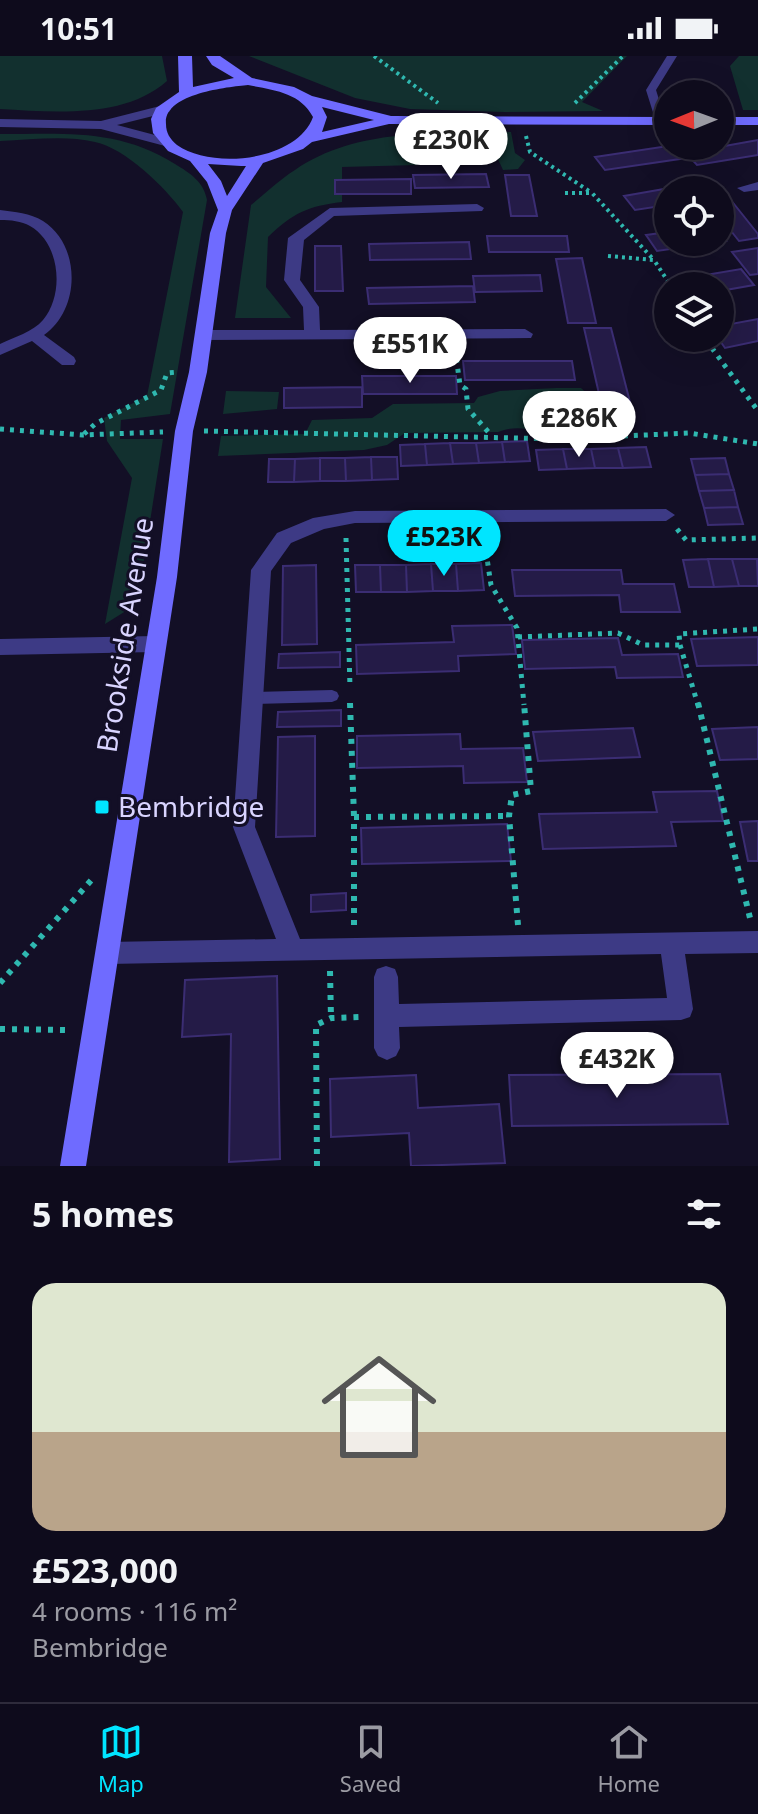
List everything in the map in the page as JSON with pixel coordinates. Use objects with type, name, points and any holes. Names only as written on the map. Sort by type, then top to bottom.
[{"type":"street","points":[[185,56],[186,93]]},
{"type":"street","points":[[213,56],[217,62],[248,81]]},
{"type":"street","points":[[101,125],[164,109],[186,93],[204,86],[248,81],[283,87],[310,100],[391,120],[654,122]]},
{"type":"street","points":[[310,100],[319,112],[320,125],[312,138]]},
{"type":"street","points":[[164,109],[158,120],[165,142]]},
{"type":"street","points":[[0,123],[101,125],[165,142],[196,159],[220,163],[256,162],[289,153],[312,138],[391,120]]},
{"type":"street","points":[[734,121],[758,121]]},
{"type":"street","points":[[196,159],[214,181],[225,210]]},
{"type":"street","name":"Brookside Avenue","points":[[73,1166],[167,577],[184,431],[204,335],[218,233],[225,210],[256,162]]},
{"type":"street","points":[[312,336],[311,307],[292,280],[296,238],[330,212],[477,208]]},
{"type":"street","points":[[0,215],[27,218],[51,233],[65,264],[63,294],[52,321],[0,350]]},
{"type":"street","points":[[33,334],[68,361]]},
{"type":"street","points":[[204,335],[525,334]]},
{"type":"street","points":[[293,951],[244,827],[261,570],[284,538],[320,523],[345,519],[666,515]]},
{"type":"street","points":[[0,647],[155,644]]},
{"type":"street","points":[[108,953],[757,942]]},
{"type":"street","points":[[387,1016],[681,1009],[671,943]]},
{"type":"street","points":[[386,977],[387,1048]]},
{"type":"lane","points":[[657,80],[672,56]]},
{"type":"lane","points":[[252,698],[332,696]]},
{"type":"path","points":[[374,56],[439,103],[444,121]]},
{"type":"path","points":[[557,121],[623,56]]},
{"type":"path","points":[[522,121],[530,152],[592,193],[662,272]]},
{"type":"path","points":[[565,193],[592,193]]},
{"type":"path","points":[[608,256],[654,260]]},
{"type":"path","points":[[453,335],[460,385],[466,389],[468,409],[491,436]]},
{"type":"path","points":[[715,352],[758,411]]},
{"type":"path","points":[[83,435],[95,424],[161,390],[167,373],[179,372]]},
{"type":"path","points":[[0,429],[83,435],[170,431]]},
{"type":"path","points":[[203,431],[558,439],[689,433],[758,444]]},
{"type":"path","points":[[666,515],[686,540],[758,538]]},
{"type":"path","points":[[481,516],[491,585],[517,628],[518,637],[531,791],[512,795],[509,816],[519,946]]},
{"type":"path","points":[[331,1018],[342,950],[354,817],[345,519]]},
{"type":"path","points":[[757,942],[706,729],[679,634],[758,629]]},
{"type":"path","points":[[518,637],[618,633],[643,645],[680,645]]},
{"type":"path","points":[[354,817],[509,816]]},
{"type":"path","points":[[0,983],[95,876]]},
{"type":"path","points":[[317,1166],[316,1025],[331,1018],[387,1016]]},
{"type":"path","points":[[0,1029],[68,1030]]},
{"type":"green space","points":[[0,56],[162,56],[167,81],[150,93],[110,107],[65,111],[0,109]]},
{"type":"green space","points":[[249,56],[627,56],[582,102],[603,111],[504,112],[410,109],[355,98]]},
{"type":"green space","points":[[739,56],[758,56],[758,110],[743,110],[730,66]]},
{"type":"green space","points":[[511,132],[515,153],[525,160],[518,169],[503,170],[497,157],[418,158],[417,165],[342,167],[342,202],[302,212],[268,237],[266,287],[291,318],[235,318],[251,205],[289,174],[319,156],[372,140],[427,134]]},
{"type":"green space","points":[[0,134],[90,136],[133,144],[154,152],[191,175],[200,183],[207,200],[170,414],[121,420],[120,439],[163,439],[137,604],[105,624],[132,478],[107,441],[104,418],[147,396],[183,212],[144,170],[107,146],[72,139],[0,141]]},
{"type":"green space","points":[[581,388],[622,426],[584,437],[560,436],[521,428],[498,432],[405,433],[387,445],[364,450],[218,456],[221,436],[305,434],[312,420],[372,418],[393,404],[474,403],[478,397],[500,391]]},
{"type":"green space","points":[[226,391],[279,392],[277,409],[223,414]]},
{"type":"building","points":[[758,140],[758,155],[734,159],[734,144]]},
{"type":"building","points":[[654,148],[654,160],[673,160],[605,170],[595,157]]},
{"type":"building","points":[[692,160],[728,160],[697,165]]},
{"type":"building","points":[[486,174],[489,187],[415,188],[413,175]]},
{"type":"building","points":[[505,175],[529,175],[537,216],[511,216]]},
{"type":"building","points":[[411,179],[411,194],[335,194],[335,180]]},
{"type":"building","points":[[654,191],[654,207],[635,210],[624,196]]},
{"type":"building","points":[[734,204],[758,234],[758,238],[739,241],[734,235]]},
{"type":"building","points":[[654,234],[654,247],[646,235]]},
{"type":"building","points":[[487,236],[567,236],[569,252],[489,252]]},
{"type":"building","points":[[469,242],[471,259],[370,260],[369,244]]},
{"type":"building","points":[[315,246],[341,246],[343,291],[315,291]]},
{"type":"building","points":[[758,248],[758,274],[750,275],[734,252]]},
{"type":"building","points":[[582,258],[596,323],[568,323],[556,259]]},
{"type":"building","points":[[741,269],[754,285],[734,289],[734,272],[723,272]]},
{"type":"building","points":[[540,275],[542,291],[475,292],[473,276]]},
{"type":"building","points":[[473,286],[475,302],[369,304],[367,288]]},
{"type":"building","points":[[758,319],[758,341],[734,346],[734,323]]},
{"type":"building","points":[[584,328],[611,328],[631,406],[602,407]]},
{"type":"building","points":[[463,361],[572,361],[575,380],[465,380]]},
{"type":"building","points":[[362,376],[456,376],[457,394],[363,394]]},
{"type":"building","points":[[362,387],[362,407],[284,408],[284,388]]},
{"type":"building","points":[[527,441],[530,461],[505,462],[502,442]]},
{"type":"building","points":[[502,442],[505,462],[479,463],[476,443]]},
{"type":"building","points":[[450,443],[476,443],[479,463],[453,464]]},
{"type":"building","points":[[450,443],[453,464],[427,465],[425,444]]},
{"type":"building","points":[[425,444],[427,465],[401,466],[400,445]]},
{"type":"building","points":[[646,447],[651,467],[623,468],[618,448]]},
{"type":"building","points":[[618,448],[623,468],[595,468],[591,449]]},
{"type":"building","points":[[563,449],[567,469],[539,470],[536,450]]},
{"type":"building","points":[[563,449],[591,449],[595,468],[567,469]]},
{"type":"building","points":[[371,457],[397,457],[398,479],[372,480]]},
{"type":"building","points":[[371,457],[372,480],[346,481],[345,458]]},
{"type":"building","points":[[320,458],[320,481],[294,482],[295,459]]},
{"type":"building","points":[[320,458],[345,458],[346,481],[320,481]]},
{"type":"building","points":[[725,458],[729,474],[695,475],[691,459]]},
{"type":"building","points":[[269,459],[295,459],[294,482],[268,482]]},
{"type":"building","points":[[729,474],[734,490],[699,491],[695,475]]},
{"type":"building","points":[[734,490],[738,507],[704,508],[699,491]]},
{"type":"building","points":[[738,507],[743,524],[708,525],[704,508]]},
{"type":"building","points":[[708,559],[714,587],[689,587],[683,560]]},
{"type":"building","points":[[708,559],[732,559],[739,586],[714,587]]},
{"type":"building","points":[[732,559],[757,559],[758,586],[739,586]]},
{"type":"building","points":[[481,563],[484,590],[458,591],[456,564]]},
{"type":"building","points":[[431,564],[456,564],[458,591],[433,591]]},
{"type":"building","points":[[431,564],[433,591],[407,592],[406,565]]},
{"type":"building","points":[[316,565],[317,644],[282,645],[283,566]]},
{"type":"building","points":[[355,565],[380,565],[381,592],[356,592]]},
{"type":"building","points":[[380,565],[406,565],[407,592],[381,592]]},
{"type":"building","points":[[512,570],[621,570],[623,584],[674,584],[680,612],[621,612],[619,595],[515,596]]},
{"type":"building","points":[[512,625],[516,654],[458,656],[459,671],[357,674],[356,645],[454,642],[452,626]]},
{"type":"building","points":[[758,637],[758,665],[697,666],[691,639]]},
{"type":"building","points":[[618,638],[622,655],[678,654],[683,677],[617,678],[615,667],[525,669],[522,640]]},
{"type":"building","points":[[340,652],[340,667],[278,668],[279,654]]},
{"type":"building","points":[[341,710],[341,726],[277,727],[278,712]]},
{"type":"building","points":[[758,727],[758,759],[720,760],[712,729]]},
{"type":"building","points":[[633,728],[640,757],[538,761],[533,732]]},
{"type":"building","points":[[460,734],[461,749],[523,748],[527,782],[464,783],[463,766],[357,768],[357,736]]},
{"type":"building","points":[[315,736],[315,836],[276,837],[278,737]]},
{"type":"building","points":[[717,791],[723,821],[671,822],[676,846],[543,849],[539,814],[657,812],[653,792]]},
{"type":"building","points":[[758,821],[758,861],[748,861],[740,822]]},
{"type":"building","points":[[507,824],[511,861],[362,864],[361,828]]},
{"type":"building","points":[[346,893],[346,910],[311,912],[311,895]]},
{"type":"building","points":[[277,976],[280,1159],[229,1162],[231,1034],[182,1037],[185,980]]},
{"type":"building","points":[[720,1074],[728,1124],[512,1126],[509,1075]]},
{"type":"building","points":[[416,1075],[418,1108],[499,1104],[505,1163],[411,1166],[409,1133],[331,1137],[330,1079]]},
{"type":"place","name":"Bembridge","points":[[102,807]]}]
